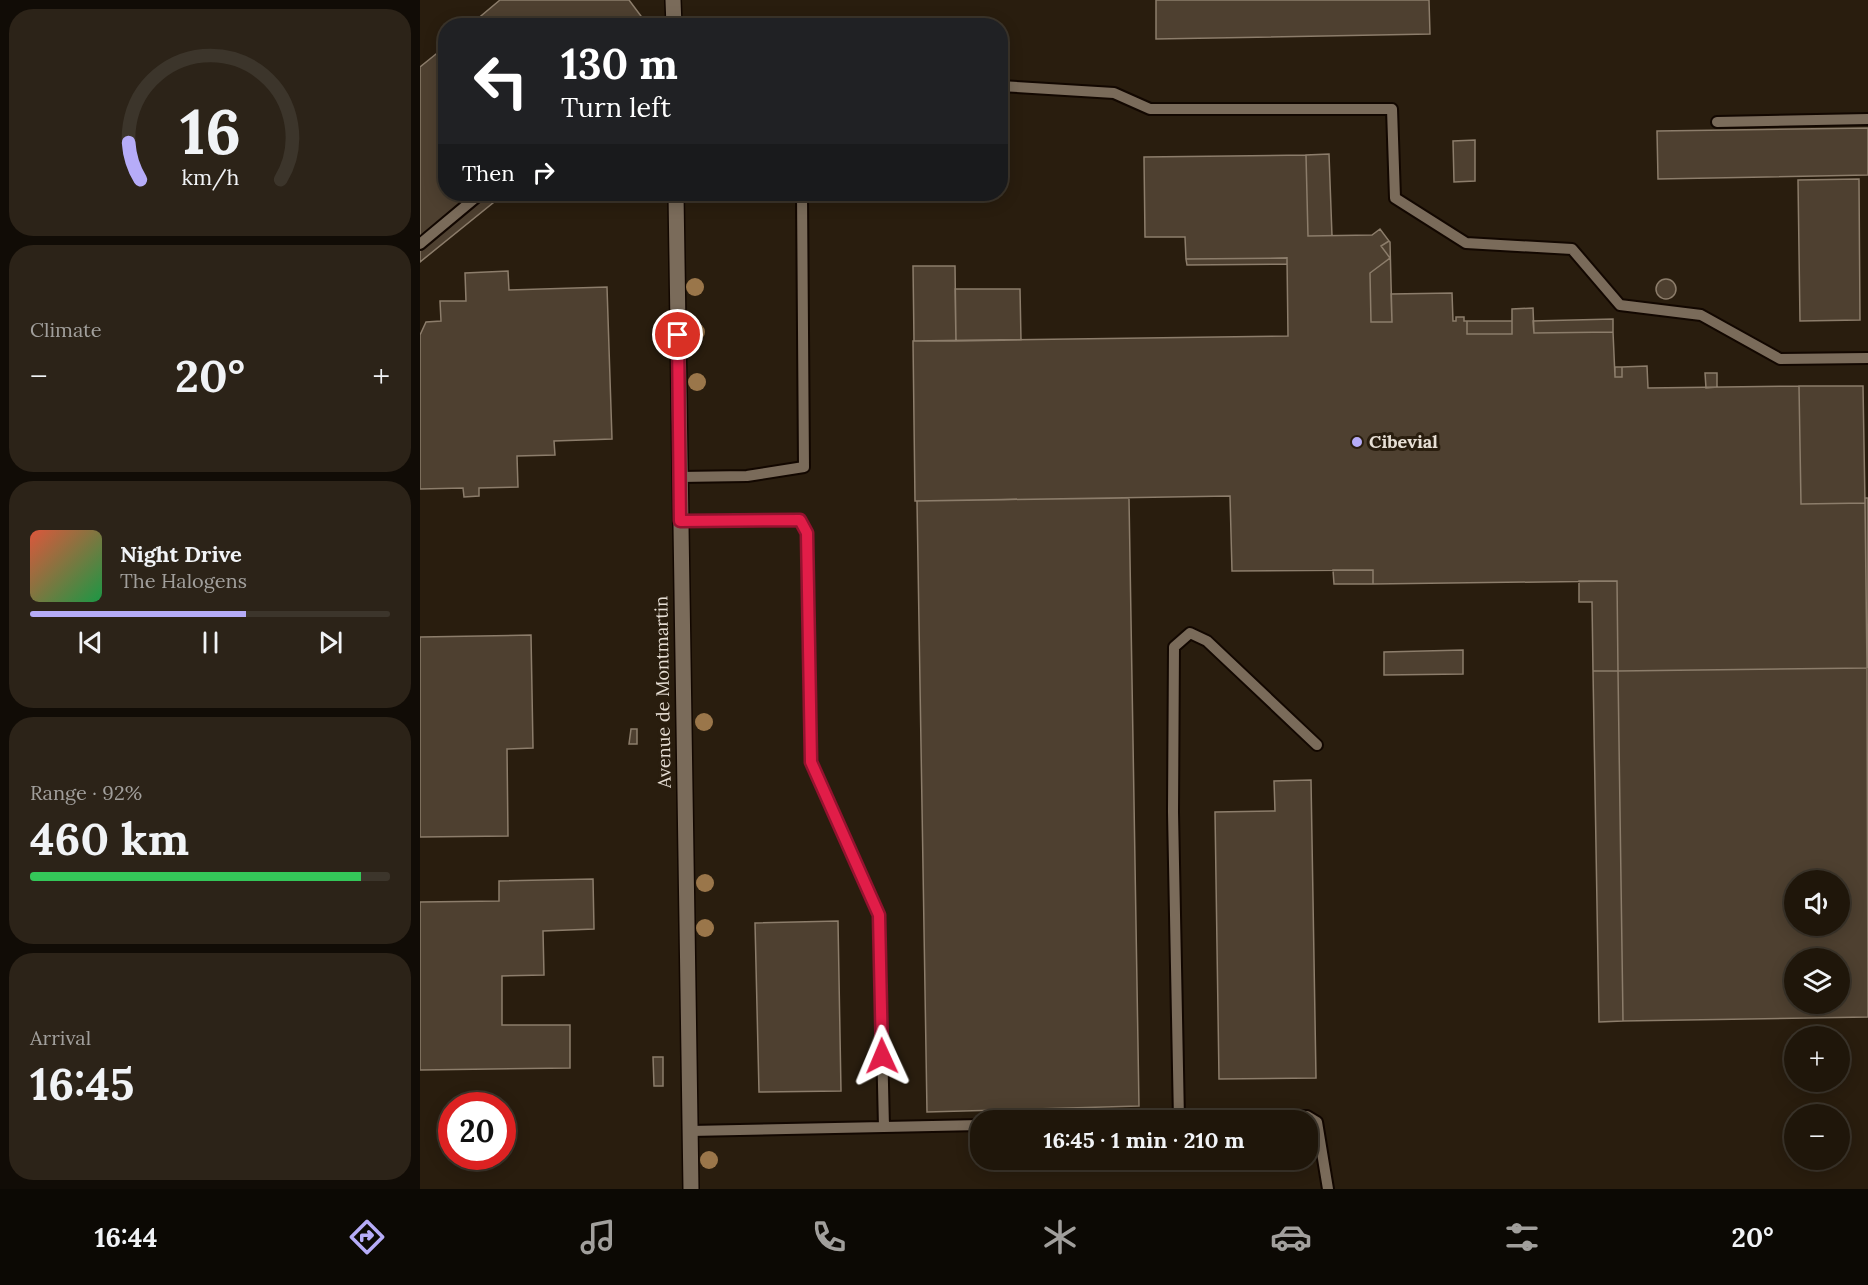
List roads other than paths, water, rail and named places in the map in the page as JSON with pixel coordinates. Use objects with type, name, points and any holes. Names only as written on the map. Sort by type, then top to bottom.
[{"type":"street","points":[[673,0],[674,18]]},
{"type":"street","name":"Avenue de Montmartin","points":[[676,201],[691,1189]]},
{"type":"lane","points":[[1008,86],[1114,93],[1150,109],[1392,109],[1395,198],[1466,243],[1572,249],[1620,305],[1701,315],[1780,359],[1868,358]]},
{"type":"lane","points":[[1717,122],[1868,119]]},
{"type":"lane","points":[[420,244],[472,201]]},
{"type":"lane","points":[[679,477],[747,476],[804,467],[802,201]]},
{"type":"lane","points":[[680,521],[800,520],[807,533],[811,762],[879,915],[884,1127]]},
{"type":"lane","points":[[1179,1110],[1173,812],[1174,647],[1190,633],[1207,641],[1317,745]]},
{"type":"lane","points":[[690,1131],[970,1125]]},
{"type":"lane","points":[[1318,1128],[1328,1189]]},
{"type":"place","name":"Cibevial","points":[[1357,442]]}]
